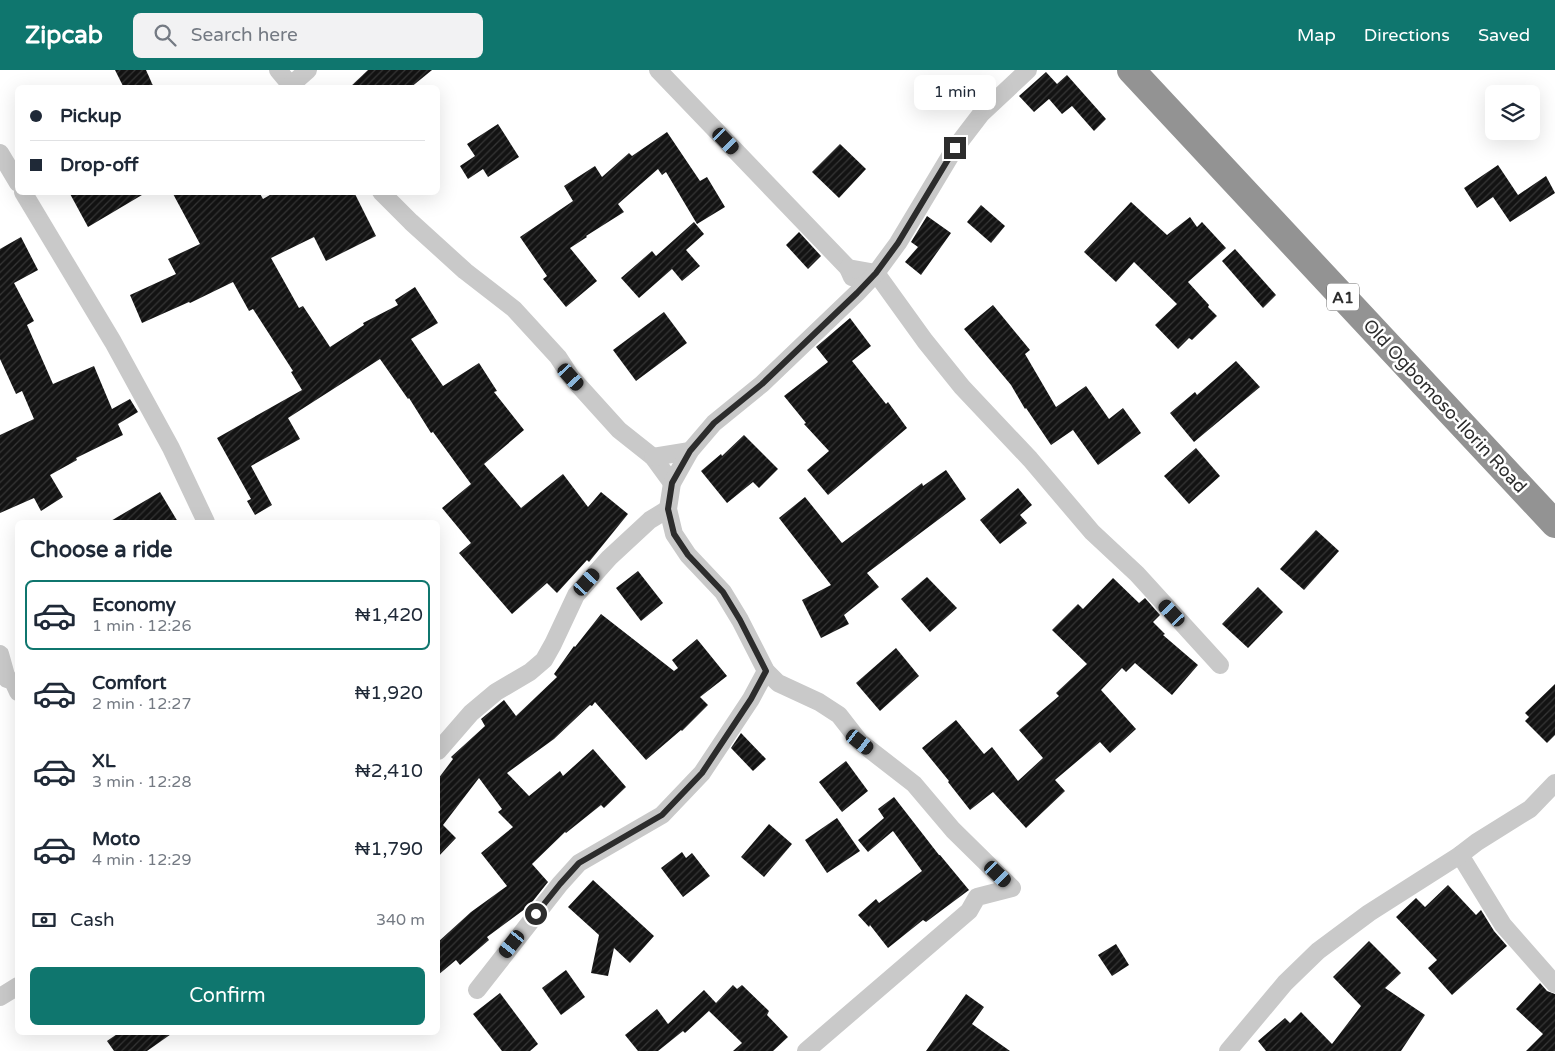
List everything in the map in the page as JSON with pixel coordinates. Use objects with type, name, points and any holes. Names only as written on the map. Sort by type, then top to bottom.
[{"type":"highway","name":"Old Ogbomoso-Ilorin Road","points":[[1131,70],[1555,524]]},
{"type":"street","points":[[278,70],[291,85]]},
{"type":"street","points":[[293,85],[308,70]]},
{"type":"street","points":[[658,70],[848,268],[857,293]]},
{"type":"street","points":[[806,1051],[969,911],[977,897],[1012,888],[953,830],[914,784],[860,742],[839,715],[819,702],[778,683],[766,671],[740,620],[723,592],[688,555],[674,534],[668,509],[672,483],[690,451],[714,423],[762,384],[876,273],[898,243],[955,148],[981,114],[1028,70]]},
{"type":"street","points":[[0,152],[15,178]]},
{"type":"street","points":[[25,195],[113,342],[171,448],[205,520]]},
{"type":"street","points":[[384,195],[465,271],[514,309],[558,357],[571,377],[619,430],[653,457],[672,483]]},
{"type":"street","points":[[848,268],[876,273],[925,341],[962,387],[1030,459],[1092,532],[1137,574],[1220,665]]},
{"type":"street","points":[[653,457],[690,451]]},
{"type":"street","points":[[440,749],[483,702],[530,672],[544,660],[576,594],[609,558],[650,520],[668,509]]},
{"type":"street","points":[[0,654],[7,679],[14,681],[15,684]]},
{"type":"street","points":[[477,990],[560,884],[579,863],[662,815],[702,773],[751,699],[766,671]]},
{"type":"street","points":[[1228,1051],[1285,983],[1318,951],[1369,913],[1530,809],[1555,783]]},
{"type":"street","points":[[1460,855],[1503,925],[1555,984]]},
{"type":"street","points":[[0,997],[15,988]]},
{"type":"building","points":[[115,70],[146,70],[153,85],[122,85]]},
{"type":"building","points":[[368,70],[432,70],[414,85],[352,85]]},
{"type":"building","points":[[1046,72],[1057,84],[1067,75],[1106,119],[1094,131],[1072,106],[1062,114],[1049,99],[1034,112],[1019,96]]},
{"type":"building","points":[[498,124],[519,157],[488,177],[483,169],[468,179],[460,166],[475,156],[467,144]]},
{"type":"building","points":[[667,132],[700,181],[707,177],[725,207],[697,224],[666,172],[662,175],[658,169],[618,204],[624,212],[570,248],[597,281],[566,307],[543,279],[547,276],[520,237],[573,201],[564,186],[595,166],[602,177],[629,153],[632,156]]},
{"type":"building","points":[[840,144],[866,169],[839,198],[812,172]]},
{"type":"building","points":[[1498,165],[1518,195],[1546,176],[1555,193],[1510,222],[1493,197],[1477,208],[1464,188]]},
{"type":"building","points":[[71,195],[142,195],[88,227]]},
{"type":"building","points":[[174,195],[261,195],[263,199],[270,195],[356,195],[376,236],[326,261],[314,237],[271,258],[299,308],[303,306],[330,347],[364,325],[363,323],[398,305],[395,300],[415,287],[438,323],[411,339],[443,386],[479,363],[497,391],[494,392],[524,430],[484,464],[521,508],[563,474],[588,507],[601,492],[628,514],[589,562],[587,560],[557,593],[547,583],[512,614],[459,553],[471,543],[442,508],[471,484],[433,432],[431,433],[409,398],[380,359],[288,418],[300,439],[251,466],[272,505],[255,515],[247,501],[251,499],[217,438],[302,390],[291,372],[293,371],[253,309],[249,311],[233,282],[142,323],[130,295],[176,274],[168,259],[200,244]]},
{"type":"building","points":[[1131,202],[1167,235],[1190,217],[1197,227],[1202,222],[1226,248],[1188,282],[1217,316],[1192,340],[1189,338],[1178,349],[1155,325],[1177,304],[1134,262],[1116,282],[1084,252]]},
{"type":"building","points":[[981,205],[1005,226],[991,243],[967,222]]},
{"type":"building","points":[[927,216],[951,233],[921,275],[905,262],[918,247],[911,242]]},
{"type":"building","points":[[694,222],[704,234],[686,250],[700,266],[682,281],[672,269],[639,298],[621,278],[652,251],[656,256]]},
{"type":"building","points":[[799,232],[821,256],[808,269],[786,245]]},
{"type":"building","points":[[21,237],[38,270],[14,283],[34,321],[27,325],[53,384],[94,366],[112,409],[130,399],[138,412],[118,424],[123,435],[76,458],[77,460],[50,475],[63,497],[41,511],[34,498],[0,513],[0,435],[34,419],[22,391],[16,394],[0,359],[0,249]]},
{"type":"building","points":[[1235,249],[1276,295],[1263,308],[1222,261]]},
{"type":"building","points":[[993,305],[1030,350],[1025,354],[1056,407],[1086,386],[1109,419],[1123,408],[1141,433],[1098,465],[1073,430],[1051,445],[1025,409],[1011,385],[964,329]]},
{"type":"building","points":[[664,312],[687,343],[636,381],[613,350]]},
{"type":"building","points":[[850,318],[871,346],[852,361],[886,404],[888,402],[907,428],[828,495],[807,470],[829,451],[804,424],[806,423],[784,396],[828,362],[816,347]]},
{"type":"building","points":[[1236,361],[1260,387],[1194,442],[1170,413],[1195,392],[1197,395]]},
{"type":"building","points":[[744,435],[778,469],[759,488],[753,482],[727,503],[701,471],[721,454],[722,456]]},
{"type":"building","points":[[1196,448],[1220,476],[1189,504],[1164,476]]},
{"type":"building","points":[[946,470],[966,499],[867,573],[879,587],[844,615],[849,624],[821,638],[802,600],[831,585],[779,518],[805,497],[842,543],[922,483],[923,486]]},
{"type":"building","points":[[1018,488],[1032,505],[1020,515],[1027,523],[1000,544],[980,520]]},
{"type":"building","points":[[160,492],[177,520],[112,520]]},
{"type":"building","points":[[1316,530],[1339,551],[1304,590],[1280,569]]},
{"type":"building","points":[[638,571],[663,603],[641,621],[616,588]]},
{"type":"building","points":[[927,577],[957,608],[930,632],[901,599]]},
{"type":"building","points":[[1113,578],[1139,603],[1145,598],[1160,615],[1153,622],[1165,634],[1163,635],[1198,665],[1172,695],[1135,663],[1126,672],[1122,668],[1101,690],[1136,729],[1110,753],[1100,742],[1055,780],[1065,791],[1026,828],[993,792],[970,810],[922,748],[956,720],[984,754],[992,747],[1018,781],[1043,758],[1019,730],[1059,696],[1056,693],[1087,664],[1052,630],[1078,604],[1083,609]]},
{"type":"building","points":[[1258,587],[1283,612],[1248,648],[1222,624]]},
{"type":"building","points":[[601,614],[674,671],[678,668],[672,660],[697,639],[727,676],[700,697],[708,705],[682,731],[646,760],[595,702],[554,739],[507,773],[529,796],[560,771],[563,776],[593,749],[626,787],[604,808],[601,805],[565,832],[532,864],[548,882],[529,906],[487,937],[489,940],[460,965],[456,960],[440,973],[440,940],[471,912],[507,886],[481,853],[513,827],[498,812],[502,809],[479,778],[443,825],[456,838],[440,855],[440,776],[453,759],[451,757],[485,726],[481,719],[504,700],[516,716],[557,677],[554,674]]},
{"type":"building","points":[[896,648],[919,676],[880,711],[856,683]]},
{"type":"building","points":[[1555,684],[1555,735],[1547,743],[1525,721],[1529,717],[1525,713]]},
{"type":"building","points":[[741,733],[766,759],[753,771],[731,748]]},
{"type":"building","points":[[846,761],[868,791],[842,812],[819,782]]},
{"type":"building","points":[[894,797],[969,890],[926,922],[923,920],[888,948],[870,925],[869,927],[858,915],[876,899],[879,903],[922,871],[893,831],[868,852],[858,840],[884,818],[878,809]]},
{"type":"building","points":[[837,818],[860,851],[827,873],[805,840]]},
{"type":"building","points":[[769,824],[792,844],[764,877],[741,857]]},
{"type":"building","points":[[682,852],[686,858],[692,853],[710,876],[683,897],[661,868]]},
{"type":"building","points":[[593,880],[654,936],[630,963],[614,948],[608,976],[591,973],[599,935],[568,907]]},
{"type":"building","points":[[1448,885],[1476,915],[1481,910],[1494,931],[1507,946],[1452,995],[1428,968],[1437,960],[1396,917],[1416,898],[1425,907]]},
{"type":"building","points":[[1369,941],[1401,973],[1385,988],[1425,1015],[1401,1051],[1266,1051],[1258,1041],[1285,1018],[1290,1023],[1301,1012],[1332,1044],[1361,1006],[1333,977]]},
{"type":"building","points":[[1116,944],[1129,965],[1112,976],[1098,955]]},
{"type":"building","points":[[566,970],[585,997],[561,1015],[542,988]]},
{"type":"building","points":[[1540,983],[1547,991],[1555,994],[1555,1051],[1526,1051],[1543,1034],[1516,1009]]},
{"type":"building","points":[[733,985],[737,989],[742,985],[769,1011],[767,1015],[788,1037],[773,1051],[733,1051],[742,1043],[710,1010],[685,1033],[683,1031],[658,1051],[638,1051],[625,1035],[657,1009],[668,1024],[704,990],[716,1003]]},
{"type":"building","points":[[500,993],[538,1044],[530,1051],[502,1051],[473,1014]]},
{"type":"building","points":[[966,994],[984,1007],[972,1024],[1010,1051],[926,1051]]},
{"type":"building","points":[[116,1035],[170,1035],[147,1051],[114,1051],[107,1041]]},
{"type":"route","points":[[536,914],[579,863],[662,815],[702,773],[751,699],[766,671],[740,620],[723,592],[688,555],[674,534],[668,509],[672,483],[690,451],[714,423],[762,384],[876,273],[898,243],[955,148]]}]
